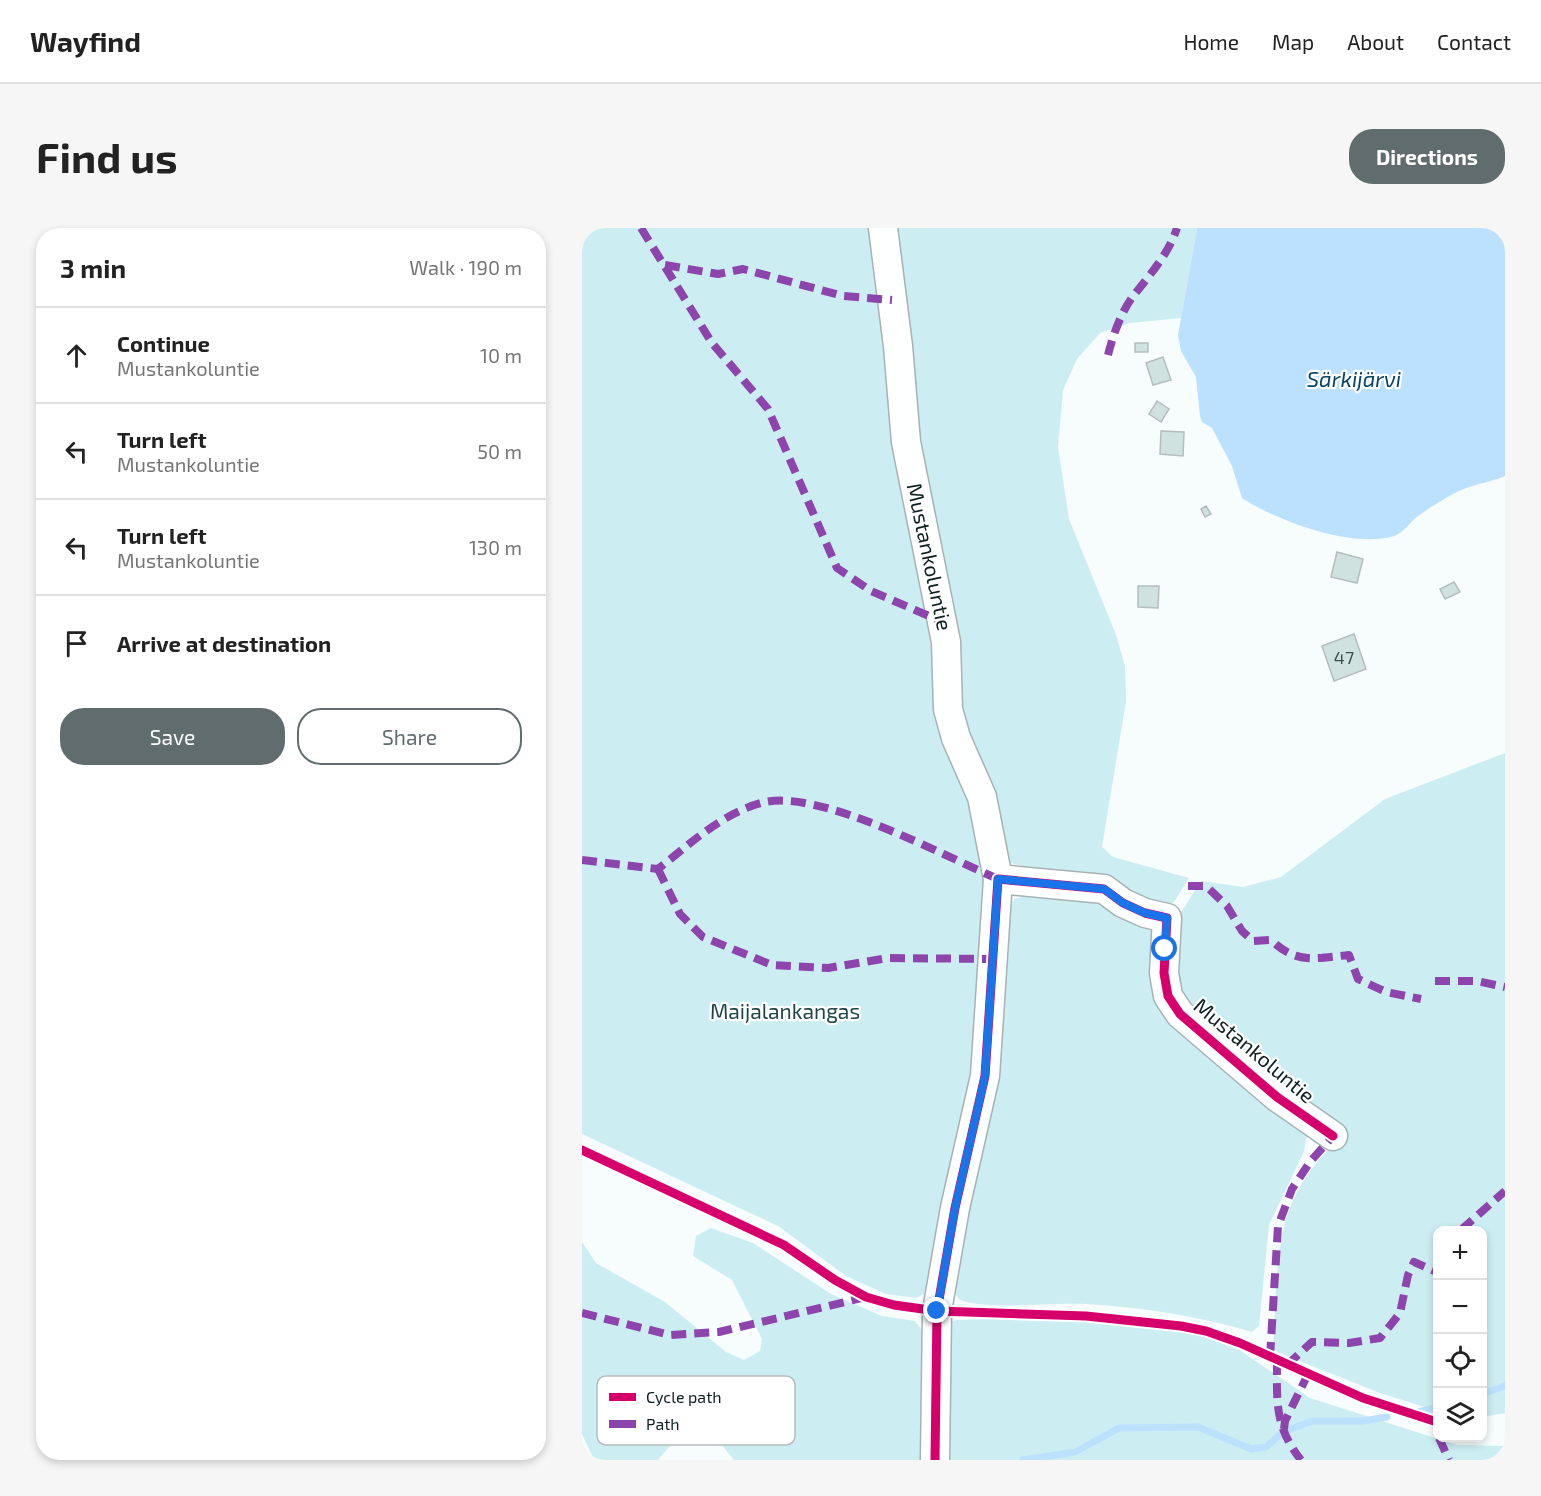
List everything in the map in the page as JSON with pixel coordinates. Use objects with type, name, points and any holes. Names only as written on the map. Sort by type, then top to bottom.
[{"type":"street","name":"Mustankoluntie","points":[[883,228],[895,321],[906,442],[946,642],[948,709],[956,738],[982,797],[998,879],[985,1076],[955,1208],[937,1311],[935,1460]]},
{"type":"street","name":"Mustankoluntie","points":[[998,879],[1104,889],[1123,903],[1145,913],[1167,918],[1164,973],[1168,996],[1180,1014],[1277,1097],[1333,1136]]},
{"type":"green space","name":"Maijalankangas","points":[[582,228],[871,228],[933,660],[967,790],[983,866],[984,909],[977,1072],[926,1293],[916,1298],[886,1294],[846,1276],[778,1226],[582,1134]]},
{"type":"green space","points":[[890,228],[1197,228],[1181,318],[1130,323],[1100,333],[1077,359],[1063,390],[1058,447],[1069,519],[1116,635],[1125,666],[1126,701],[1102,847],[1113,857],[1189,878],[1174,902],[1168,905],[1007,862],[961,734],[918,473]]},
{"type":"green space","points":[[1505,753],[1505,1413],[1487,1416],[1487,1226],[1433,1226],[1433,1410],[1380,1393],[1277,1352],[1273,1348],[1280,1248],[1289,1210],[1306,1177],[1340,1137],[1184,1010],[1169,959],[1178,917],[1201,881],[1243,887],[1281,877],[1385,799]]},
{"type":"green space","points":[[1031,894],[1095,900],[1155,930],[1160,999],[1307,1135],[1304,1151],[1269,1225],[1259,1326],[1252,1332],[1211,1321],[1128,1307],[1086,1304],[976,1304],[963,1301],[956,1295],[953,1286],[1008,909],[1014,899]]},
{"type":"green space","points":[[711,1228],[753,1243],[831,1294],[882,1316],[915,1321],[928,1338],[925,1460],[734,1460],[722,1445],[795,1445],[795,1376],[597,1376],[597,1445],[671,1445],[658,1460],[594,1460],[582,1434],[582,1242],[596,1263],[665,1302],[726,1352],[744,1360],[760,1351],[762,1339],[732,1280],[693,1256],[696,1236]]},
{"type":"green space","points":[[1053,1318],[1198,1333],[1238,1349],[1310,1398],[1433,1437],[1433,1442],[1505,1446],[1505,1460],[944,1460],[947,1324],[956,1320]]},
{"type":"water","name":"Särkijärvi","points":[[1197,228],[1505,228],[1505,476],[1459,491],[1422,513],[1397,535],[1377,539],[1337,536],[1294,524],[1242,498],[1232,466],[1212,428],[1202,422],[1196,377],[1181,351],[1178,335]]},
{"type":"building","points":[[1135,343],[1148,343],[1148,352],[1135,352]]},
{"type":"building","points":[[1163,357],[1171,380],[1153,385],[1146,363]]},
{"type":"building","points":[[1157,401],[1169,409],[1161,422],[1149,414]]},
{"type":"building","points":[[1161,431],[1184,432],[1183,456],[1160,454]]},
{"type":"building","points":[[1206,506],[1211,514],[1205,517],[1201,509]]},
{"type":"building","points":[[1337,552],[1363,559],[1357,583],[1331,577]]},
{"type":"building","points":[[1454,582],[1460,592],[1445,599],[1440,589]]},
{"type":"building","points":[[1138,586],[1159,586],[1158,608],[1138,607]]},
{"type":"building","points":[[1354,634],[1366,669],[1334,681],[1322,646]]},
{"type":"waterway","points":[[1487,1392],[1505,1386]]},
{"type":"waterway","points":[[1421,1411],[1433,1409]]},
{"type":"waterway","points":[[1023,1460],[1075,1452],[1119,1428],[1198,1427],[1251,1449],[1266,1447],[1283,1432],[1312,1421],[1363,1421],[1387,1417]]},
{"type":"marked path","points":[[641,228],[712,343],[768,409],[837,568],[871,591],[943,622]]},
{"type":"marked path","points":[[1108,355],[1125,309],[1164,255],[1177,228]]},
{"type":"marked path","points":[[665,265],[718,274],[743,269],[843,296],[892,300]]},
{"type":"marked path","points":[[582,860],[658,869],[719,822],[733,814],[761,803],[785,801],[814,805],[880,826],[998,879]]},
{"type":"marked path","points":[[658,869],[680,914],[703,937],[772,965],[828,968],[888,958],[993,959]]},
{"type":"marked path","points":[[1188,886],[1206,886],[1227,906],[1242,931],[1253,941],[1271,940],[1280,948],[1298,957],[1349,955],[1358,979],[1386,992],[1421,999]]},
{"type":"marked path","points":[[1435,981],[1477,981],[1505,987]]},
{"type":"marked path","points":[[1270,1357],[1278,1226],[1292,1189],[1310,1162],[1333,1136]]},
{"type":"marked path","points":[[1466,1226],[1505,1191]]},
{"type":"marked path","points":[[1287,1365],[1312,1342],[1349,1343],[1380,1338],[1400,1313],[1408,1275],[1414,1262],[1433,1270]]},
{"type":"marked path","points":[[582,1313],[670,1335],[719,1332],[866,1297]]},
{"type":"marked path","points":[[1277,1360],[1279,1413],[1286,1436],[1301,1460]]},
{"type":"marked path","points":[[1284,1429],[1285,1421],[1308,1374]]},
{"type":"marked path","points":[[1441,1442],[1449,1460]]},
{"type":"cycle path","points":[[935,1460],[937,1311],[955,1208],[985,1076],[998,879],[1104,889],[1123,903],[1145,913],[1167,918],[1164,973],[1168,996],[1180,1014],[1277,1097],[1333,1136]]},
{"type":"cycle path","points":[[582,1150],[784,1245],[835,1280],[866,1297],[894,1305],[937,1311],[1086,1316],[1181,1326],[1206,1331],[1240,1343],[1363,1398],[1433,1421]]},
{"type":"route","points":[[937,1311],[955,1208],[985,1076],[998,879],[1104,889],[1123,903],[1145,913],[1167,918],[1165,949]]}]
